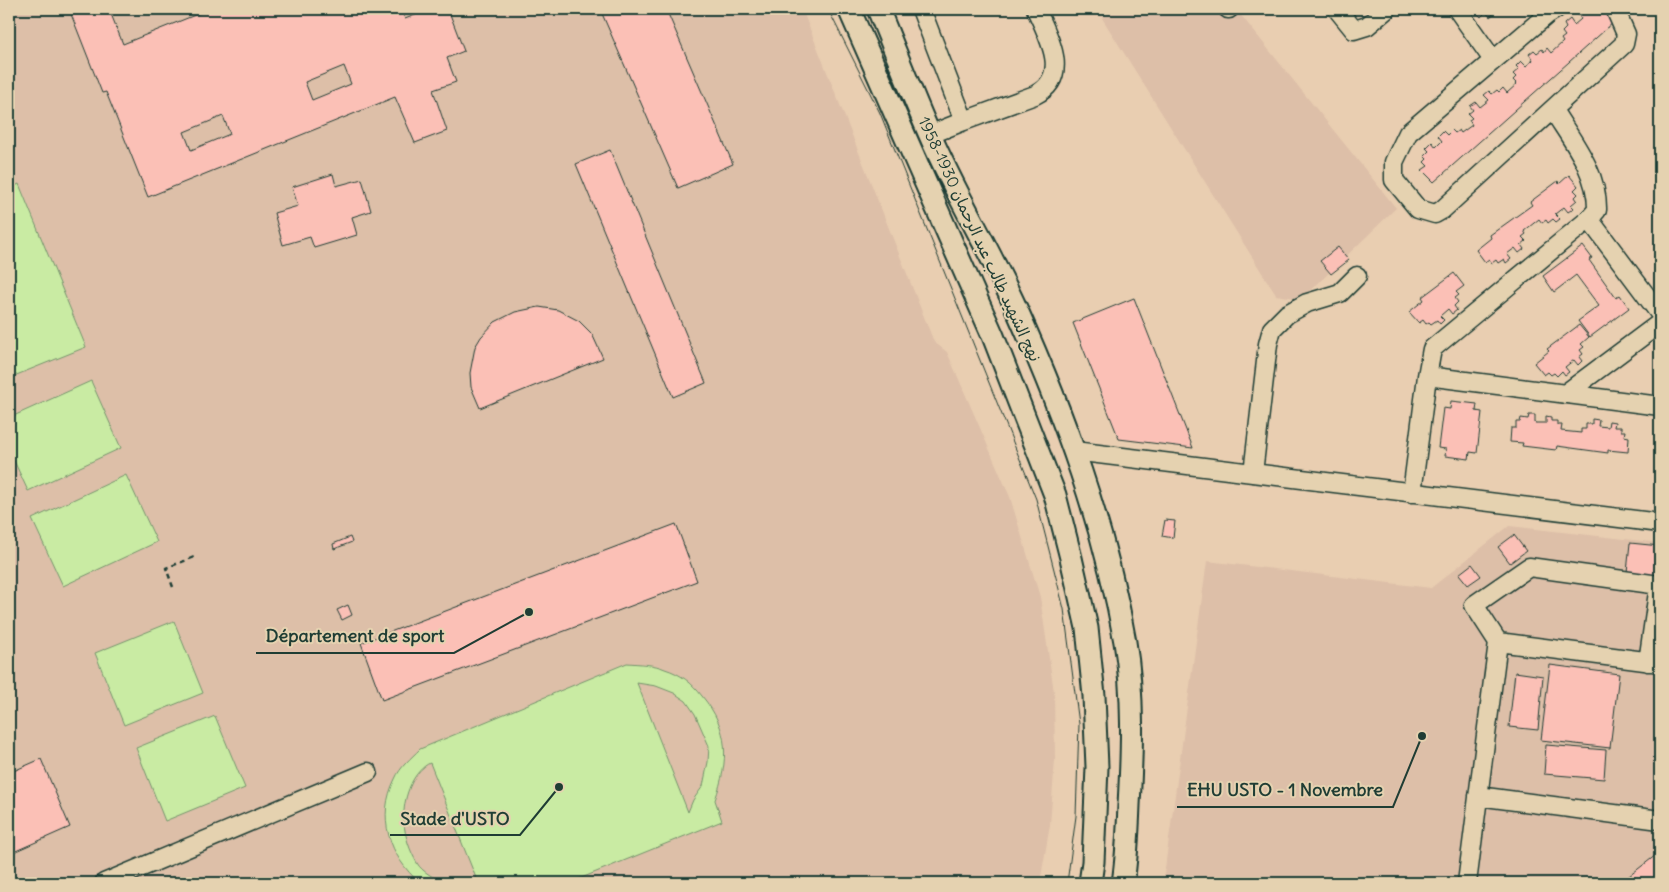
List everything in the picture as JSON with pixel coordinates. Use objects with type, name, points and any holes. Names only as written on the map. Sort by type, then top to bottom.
[{"type":"main road","name":"نهج الشهيد طالب عبد الرحمان 1930-1958","points":[[849,9],[993,336],[1055,495],[1087,628],[1094,696],[1097,767],[1094,862],[1090,883]]},
{"type":"main road","name":"نهج الشهيد طالب عبد الرحمان 1930-1958","points":[[878,9],[930,135],[1016,307],[1067,429],[1097,522],[1111,575],[1125,644],[1131,708],[1130,779],[1123,883]]},
{"type":"street","points":[[920,9],[964,120]]},
{"type":"street","points":[[930,135],[964,120],[1035,95],[1049,85],[1054,77],[1055,59],[1036,9]]},
{"type":"street","points":[[1338,9],[1354,30],[1367,26],[1387,9]]},
{"type":"street","points":[[1457,9],[1493,60]]},
{"type":"street","points":[[1556,9],[1408,133],[1394,162],[1394,180],[1418,209],[1435,214],[1442,210],[1624,44],[1626,34],[1615,9]]},
{"type":"street","points":[[1412,493],[1432,349],[1589,219],[1597,210],[1594,188],[1585,161],[1553,110]]},
{"type":"street","points":[[1589,219],[1660,314]]},
{"type":"street","points":[[1253,473],[1268,344],[1272,329],[1287,314],[1307,302],[1340,293],[1357,276]]},
{"type":"street","points":[[1565,394],[1660,323]]},
{"type":"street","points":[[1427,376],[1660,406]]},
{"type":"street","points":[[1074,451],[1660,524]]},
{"type":"street","points":[[1467,883],[1498,642],[1474,605],[1528,567],[1659,585],[1654,662],[1498,642]]},
{"type":"street","points":[[115,881],[368,772]]},
{"type":"street","points":[[1478,796],[1660,820]]},
{"type":"path","points":[[174,587],[166,568],[196,556]]},
{"type":"shaded area","points":[[9,9],[802,9],[934,342],[947,352],[1010,497],[1040,597],[1054,692],[1055,760],[1050,825],[1040,883],[9,883]]},
{"type":"shaded area","points":[[1114,9],[1236,9],[1396,208],[1302,299],[1276,295],[1102,18]]},
{"type":"shaded area","points":[[1509,526],[1660,543],[1660,883],[1163,883],[1207,561],[1431,588]]},
{"type":"green space","points":[[19,184],[86,347],[9,378],[9,189]]},
{"type":"green space","points":[[91,381],[121,448],[28,491],[9,450],[9,418]]},
{"type":"green space","points":[[126,475],[157,542],[63,586],[32,519]]},
{"type":"green space","points":[[174,621],[203,693],[124,725],[95,653]]},
{"type":"green space","points":[[627,663],[656,666],[681,676],[690,683],[702,696],[718,721],[722,733],[724,758],[723,772],[715,800],[722,821],[569,883],[478,883],[430,763],[416,776],[408,792],[404,812],[405,833],[419,866],[425,872],[444,883],[420,883],[400,861],[393,848],[386,821],[389,793],[395,779],[403,767],[420,749]],"holes":[[[637,683],[656,686],[674,693],[686,701],[695,714],[709,746],[703,786],[693,800],[688,812]]]},
{"type":"green space","points":[[215,716],[245,788],[165,821],[136,748]]},
{"type":"building","points":[[69,9],[109,9],[123,44],[210,9],[401,9],[405,19],[430,9],[448,9],[464,51],[447,58],[456,82],[433,90],[447,131],[415,143],[395,97],[148,197],[106,92],[102,93]],"holes":[[[344,66],[351,84],[312,100],[305,82]],[[223,116],[230,134],[191,150],[184,132]]]},
{"type":"building","points":[[600,9],[666,9],[733,164],[678,188]]},
{"type":"building","points":[[1479,9],[1499,9],[1490,17],[1486,12],[1481,17],[1476,12]]},
{"type":"building","points":[[1591,9],[1594,12],[1597,9],[1600,14],[1604,10],[1614,22],[1434,182],[1422,170],[1428,166],[1424,162],[1427,159],[1424,156],[1429,151],[1426,148],[1432,142],[1436,147],[1442,141],[1438,136],[1443,131],[1447,135],[1452,130],[1455,133],[1459,130],[1461,133],[1472,125],[1469,120],[1472,118],[1468,114],[1473,110],[1470,106],[1476,102],[1480,107],[1489,100],[1484,95],[1489,91],[1492,94],[1497,90],[1499,92],[1503,88],[1507,93],[1517,84],[1513,80],[1516,77],[1513,74],[1519,69],[1516,66],[1521,61],[1526,66],[1533,60],[1529,54],[1534,50],[1537,53],[1542,49],[1544,52],[1547,48],[1551,53],[1563,42],[1561,39],[1565,36],[1562,32],[1566,28],[1564,24],[1570,19],[1574,25],[1581,19],[1578,14],[1583,10],[1586,13]]},
{"type":"building","points":[[610,150],[706,383],[673,397],[576,164]]},
{"type":"building","points":[[333,174],[336,186],[362,179],[371,211],[352,217],[357,235],[314,248],[310,237],[283,245],[274,213],[298,206],[292,187]]},
{"type":"building","points":[[1569,175],[1578,186],[1574,190],[1578,194],[1575,197],[1577,200],[1571,205],[1574,208],[1568,212],[1564,207],[1555,214],[1560,219],[1556,222],[1553,219],[1548,223],[1546,220],[1542,223],[1539,219],[1524,231],[1526,234],[1522,237],[1526,241],[1521,245],[1524,249],[1519,253],[1515,248],[1507,254],[1511,259],[1506,263],[1504,259],[1498,263],[1496,260],[1492,263],[1489,259],[1485,262],[1476,250],[1491,238],[1490,235],[1532,205],[1530,202],[1558,181],[1559,184]]},
{"type":"building","points":[[1583,246],[1592,258],[1589,260],[1616,298],[1620,295],[1629,308],[1590,337],[1578,321],[1599,306],[1576,275],[1554,292],[1543,276]]},
{"type":"building","points":[[1338,247],[1349,260],[1331,274],[1320,261]]},
{"type":"building","points":[[1454,273],[1464,286],[1456,292],[1459,295],[1455,298],[1458,302],[1454,306],[1457,310],[1452,314],[1448,309],[1440,316],[1444,320],[1440,324],[1437,320],[1431,324],[1429,322],[1426,324],[1423,320],[1419,323],[1409,312],[1424,300],[1422,297]]},
{"type":"building","points":[[1134,298],[1193,448],[1119,439],[1073,323]]},
{"type":"building","points":[[539,307],[558,310],[579,321],[592,334],[603,358],[480,408],[471,387],[470,373],[475,347],[481,337],[495,322],[515,312]]},
{"type":"building","points":[[1579,325],[1589,337],[1581,344],[1584,347],[1580,350],[1583,354],[1579,357],[1582,361],[1578,365],[1574,360],[1565,367],[1569,372],[1565,375],[1562,371],[1557,376],[1554,373],[1551,375],[1548,372],[1544,375],[1534,363],[1549,351],[1547,349]]},
{"type":"building","points":[[1451,401],[1477,404],[1476,411],[1482,412],[1477,453],[1470,452],[1469,459],[1445,456],[1446,449],[1438,448],[1443,408],[1450,409]]},
{"type":"building","points":[[1529,415],[1535,415],[1535,423],[1546,423],[1546,416],[1551,417],[1551,421],[1557,421],[1557,425],[1562,425],[1561,431],[1581,433],[1581,429],[1586,429],[1586,424],[1592,424],[1592,419],[1599,420],[1598,426],[1608,427],[1609,421],[1615,422],[1614,427],[1621,427],[1621,431],[1625,431],[1624,436],[1629,437],[1628,452],[1608,450],[1608,453],[1557,446],[1556,450],[1522,446],[1523,443],[1510,442],[1511,428],[1516,428],[1516,422],[1520,422],[1521,418],[1528,419]]},
{"type":"building","points":[[1660,441],[1660,475],[1656,475]]},
{"type":"building","points":[[1165,520],[1175,521],[1173,538],[1162,536]]},
{"type":"building","points":[[676,524],[697,581],[382,700],[361,643]]},
{"type":"building","points":[[1514,535],[1526,551],[1510,563],[1498,547]]},
{"type":"building","points":[[350,537],[352,542],[334,549],[333,544]]},
{"type":"building","points":[[1630,543],[1660,546],[1660,576],[1627,572]]},
{"type":"building","points":[[1472,564],[1481,576],[1468,585],[1459,574]]},
{"type":"building","points":[[348,605],[352,615],[342,620],[337,610]]},
{"type":"building","points":[[1550,665],[1619,674],[1610,748],[1541,740]]},
{"type":"building","points":[[1515,672],[1543,676],[1538,730],[1509,727]]},
{"type":"building","points":[[1546,745],[1606,750],[1604,779],[1544,774]]},
{"type":"building","points":[[41,759],[70,827],[9,854],[9,773]]},
{"type":"building","points":[[1660,852],[1660,883],[1620,883]]},
{"type":"tram line","points":[[828,9],[880,113],[1036,499],[1064,609],[1079,724],[1076,816],[1067,883]]},
{"type":"place","name":"Département de sport","points":[[529,612]]},
{"type":"place","name":"EHU USTO - 1 Novembre","points":[[1422,736]]},
{"type":"place","name":"Stade d'USTO","points":[[559,787]]}]
